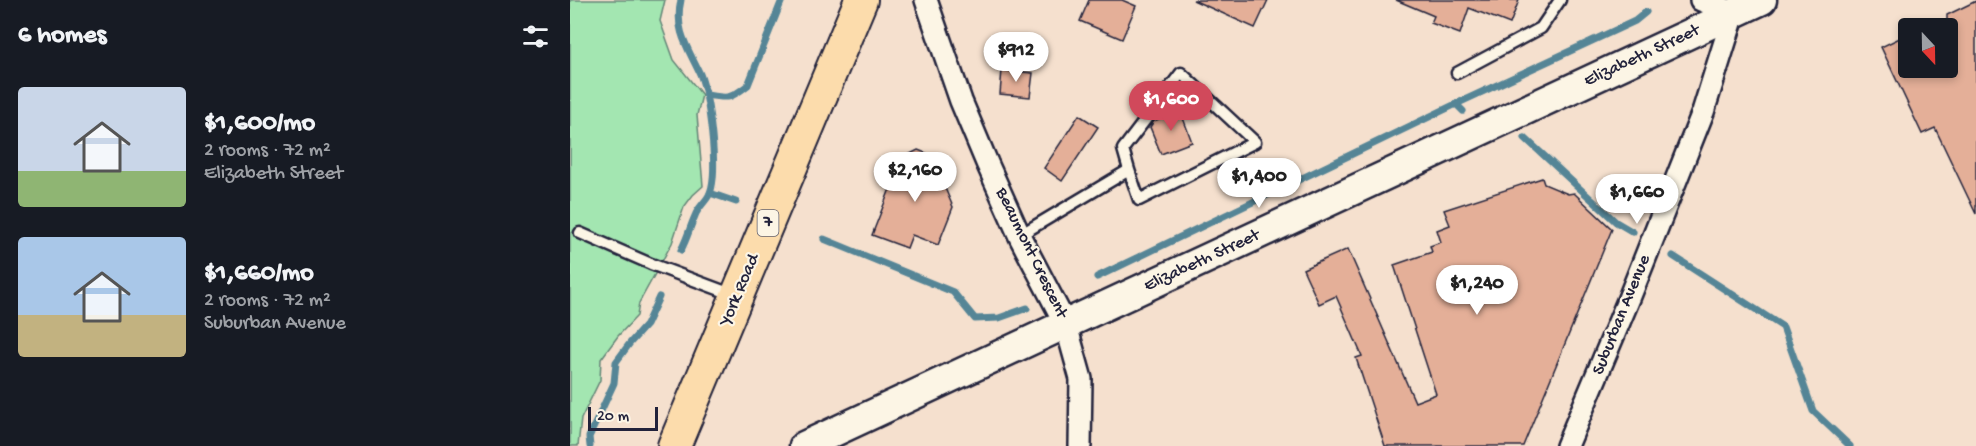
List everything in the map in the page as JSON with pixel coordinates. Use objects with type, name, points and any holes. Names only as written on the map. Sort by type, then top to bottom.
[{"type":"main road","name":"York Road","points":[[674,446],[861,0]]},
{"type":"street","name":"Beaumont Crescent","points":[[926,0],[961,101],[1020,235],[1066,325],[1081,379],[1080,446]]},
{"type":"street","points":[[1701,0],[1734,13]]},
{"type":"street","name":"Elizabeth Street","points":[[804,446],[1762,0]]},
{"type":"street","name":"Suburban Avenue","points":[[1567,446],[1703,112],[1734,13]]},
{"type":"lane","points":[[1456,73],[1541,28],[1560,0]]},
{"type":"lane","points":[[1181,73],[1256,142],[1139,200],[1129,170],[1123,149],[1181,73]]},
{"type":"lane","points":[[1020,235],[1129,170]]},
{"type":"lane","points":[[580,233],[651,264],[738,296]]},
{"type":"green space","points":[[570,0],[665,0],[660,21],[674,60],[702,95],[697,115],[703,186],[684,207],[672,243],[639,303],[637,316],[601,359],[600,380],[581,419],[578,446],[570,446]]},
{"type":"building","points":[[1089,0],[1122,0],[1136,6],[1122,39],[1080,21]]},
{"type":"building","points":[[1193,0],[1268,0],[1255,28]]},
{"type":"building","points":[[1396,0],[1519,0],[1510,24],[1469,8],[1460,34],[1431,23],[1434,16]]},
{"type":"building","points":[[1976,1],[1976,214],[1935,128],[1922,134],[1881,47],[1898,39],[1898,78],[1958,78],[1958,18],[1947,18],[1947,15]]},
{"type":"building","points":[[1002,70],[1033,73],[1030,97],[1000,94]]},
{"type":"building","points":[[1180,110],[1192,142],[1161,154],[1150,127],[1154,121]]},
{"type":"building","points":[[1079,115],[1098,127],[1062,181],[1044,168]]},
{"type":"building","points":[[918,150],[931,155],[953,207],[938,245],[912,235],[907,248],[872,235],[902,158]]},
{"type":"building","points":[[1542,178],[1544,184],[1568,194],[1574,193],[1612,229],[1523,446],[1385,446],[1356,358],[1362,356],[1336,296],[1319,304],[1303,269],[1348,249],[1415,402],[1436,394],[1394,265],[1432,252],[1430,246],[1441,242],[1437,230],[1450,225],[1444,210]]},
{"type":"waterway","points":[[681,0],[679,21],[683,38],[700,74],[707,99],[714,168],[710,193],[696,213],[681,250]]},
{"type":"waterway","points":[[707,95],[729,97],[748,85],[782,0]]},
{"type":"waterway","points":[[1097,277],[1456,104],[1635,21],[1646,12]]},
{"type":"waterway","points":[[1456,104],[1463,111]]},
{"type":"waterway","points":[[1525,138],[1616,222],[1633,232]]},
{"type":"waterway","points":[[710,193],[736,202]]},
{"type":"waterway","points":[[824,239],[953,292],[975,319],[999,318],[1027,308]]},
{"type":"waterway","points":[[1673,256],[1783,327],[1813,411],[1850,446]]},
{"type":"waterway","points":[[590,446],[589,437],[614,383],[616,362],[646,325],[659,297]]}]
